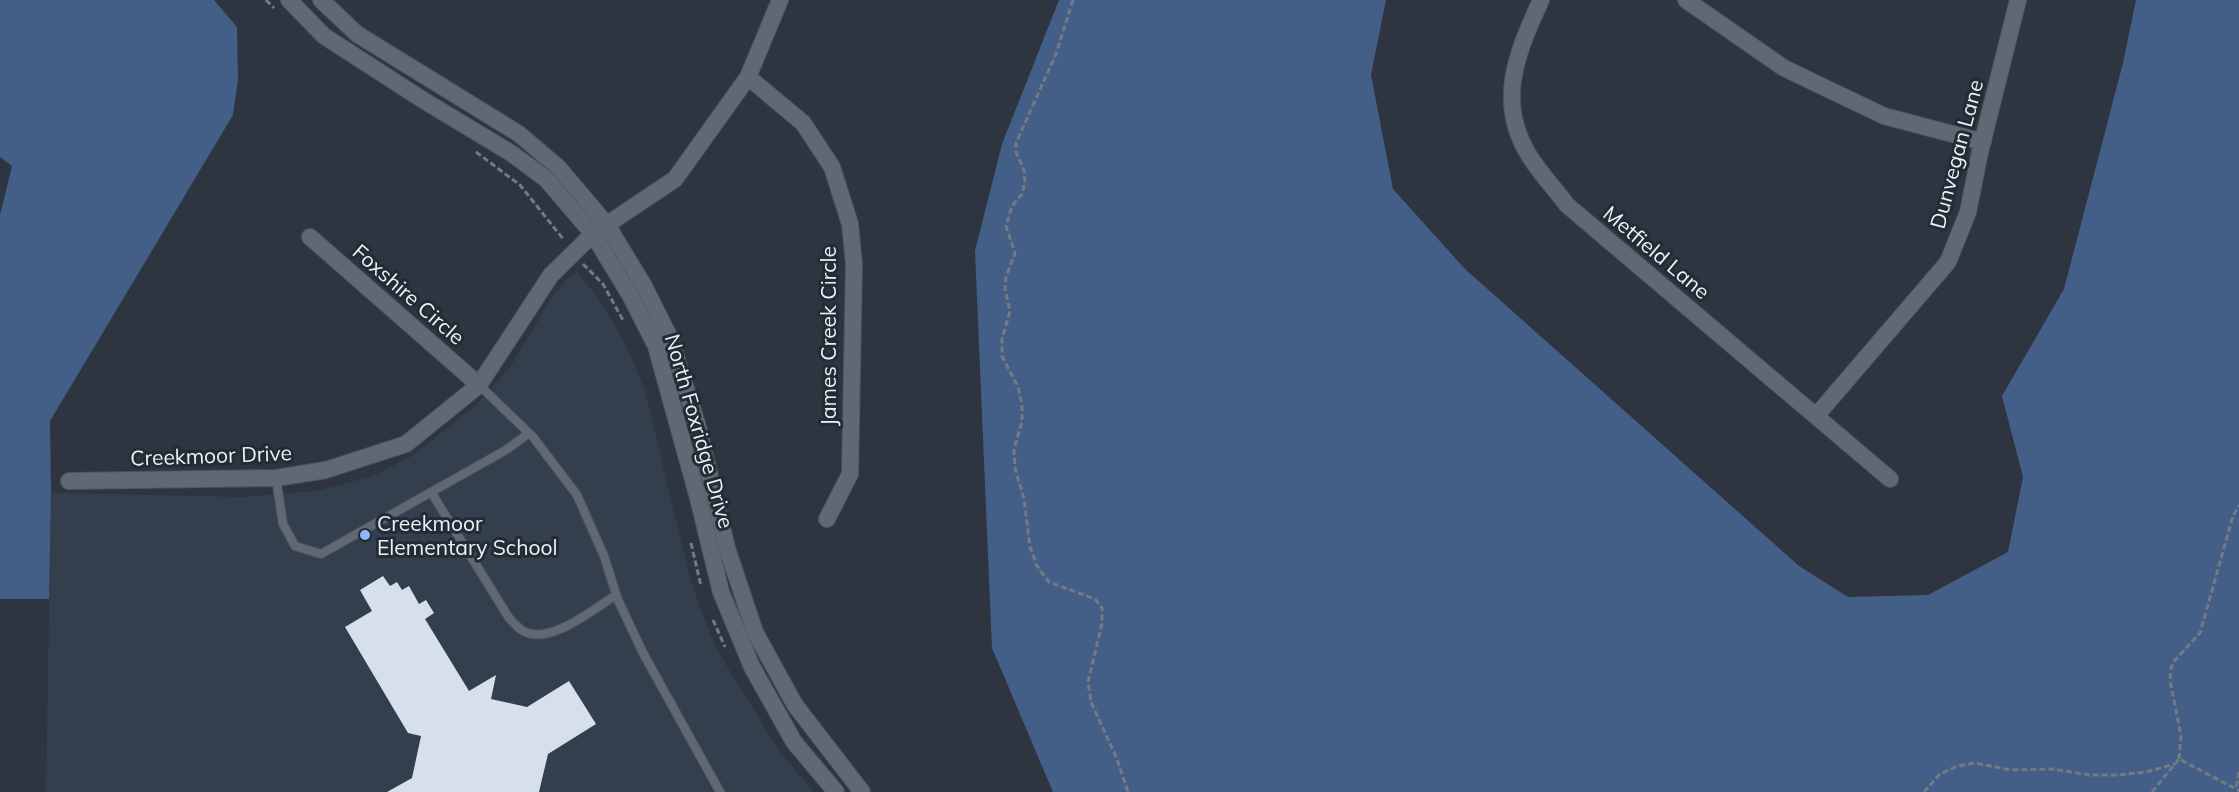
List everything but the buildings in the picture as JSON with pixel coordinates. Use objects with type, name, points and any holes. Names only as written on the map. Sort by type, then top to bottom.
[{"type":"street","name":"North Foxridge Drive","points":[[321,0],[357,34],[519,134],[558,167],[607,225],[644,286],[670,338],[698,427],[727,549],[755,632],[795,705],[862,792]]},
{"type":"street","name":"Creekmoor Drive","points":[[69,481],[276,478],[326,470],[406,444],[479,385],[551,275],[593,234],[675,179],[748,77],[780,0]]},
{"type":"street","name":"Metfield Lane","points":[[1540,0],[1521,44],[1513,77],[1512,107],[1517,131],[1530,157],[1567,205],[1890,479]]},
{"type":"street","points":[[1686,0],[1784,68],[1884,116],[1983,142]]},
{"type":"street","name":"Dunvegan Lane","points":[[1816,416],[1948,262],[1968,212],[2018,0]]},
{"type":"street","name":"North Foxridge Drive","points":[[284,7],[324,36],[423,100],[511,153],[546,179],[593,234],[630,295],[656,346],[721,591],[752,667],[794,742],[836,792]]},
{"type":"street","name":"James Creek Circle","points":[[748,77],[802,123],[832,167],[850,224],[854,264],[850,474],[827,519]]},
{"type":"street","name":"Foxshire Circle","points":[[310,237],[479,385]]},
{"type":"lane","points":[[479,385],[529,433],[577,495],[604,556],[616,595],[643,653],[720,792]]},
{"type":"lane","points":[[276,478],[283,524],[295,546],[321,554],[506,450],[529,433]]},
{"type":"lane","points":[[431,492],[509,618],[523,631],[539,636],[562,629],[616,595]]},
{"type":"path","points":[[266,0],[284,7]]},
{"type":"path","points":[[1073,0],[1056,54],[1016,143],[1016,152],[1024,170],[1025,182],[1022,194],[1012,206],[1006,226],[1014,253],[1006,277],[1005,289],[1010,311],[1002,339],[1002,356],[1018,387],[1022,405],[1022,422],[1014,449],[1015,468],[1023,499],[1030,546],[1037,566],[1049,582],[1095,599],[1102,608],[1102,623],[1088,682],[1091,702],[1117,759],[1128,792]]},
{"type":"path","points":[[473,150],[520,185],[574,253],[603,284],[629,331]]},
{"type":"path","points":[[2152,792],[2179,759],[2181,736],[2170,680],[2171,668],[2175,660],[2200,633],[2232,516],[2239,505]]},
{"type":"path","points":[[688,534],[703,590]]},
{"type":"path","points":[[710,610],[720,640],[726,650]]},
{"type":"path","points":[[2179,759],[2237,790],[2239,772]]},
{"type":"path","points":[[1924,792],[1940,774],[1958,765],[1975,763],[2011,770],[2052,769],[2090,775],[2146,772],[2175,764]]},
{"type":"shaded area","points":[[0,0],[214,0],[237,27],[238,79],[233,115],[50,421],[49,599],[0,599],[0,215],[12,166],[0,157]]},
{"type":"shaded area","points":[[1059,0],[1386,0],[1371,75],[1393,189],[1465,269],[1799,566],[1848,597],[1928,595],[2008,552],[2023,477],[2002,396],[2064,289],[2123,63],[2136,0],[2239,0],[2239,792],[1053,792],[992,648],[975,251],[1002,144]]},
{"type":"shaded area","name":"Creekmoor Elementary School","points":[[577,272],[597,297],[614,324],[644,388],[689,573],[717,650],[779,751],[814,792],[46,792],[51,493],[242,497],[317,491],[373,476],[412,456],[475,406],[509,369],[554,294],[568,278]]},
{"type":"place","name":"Creekmoor Elementary School","points":[[365,535]]}]
